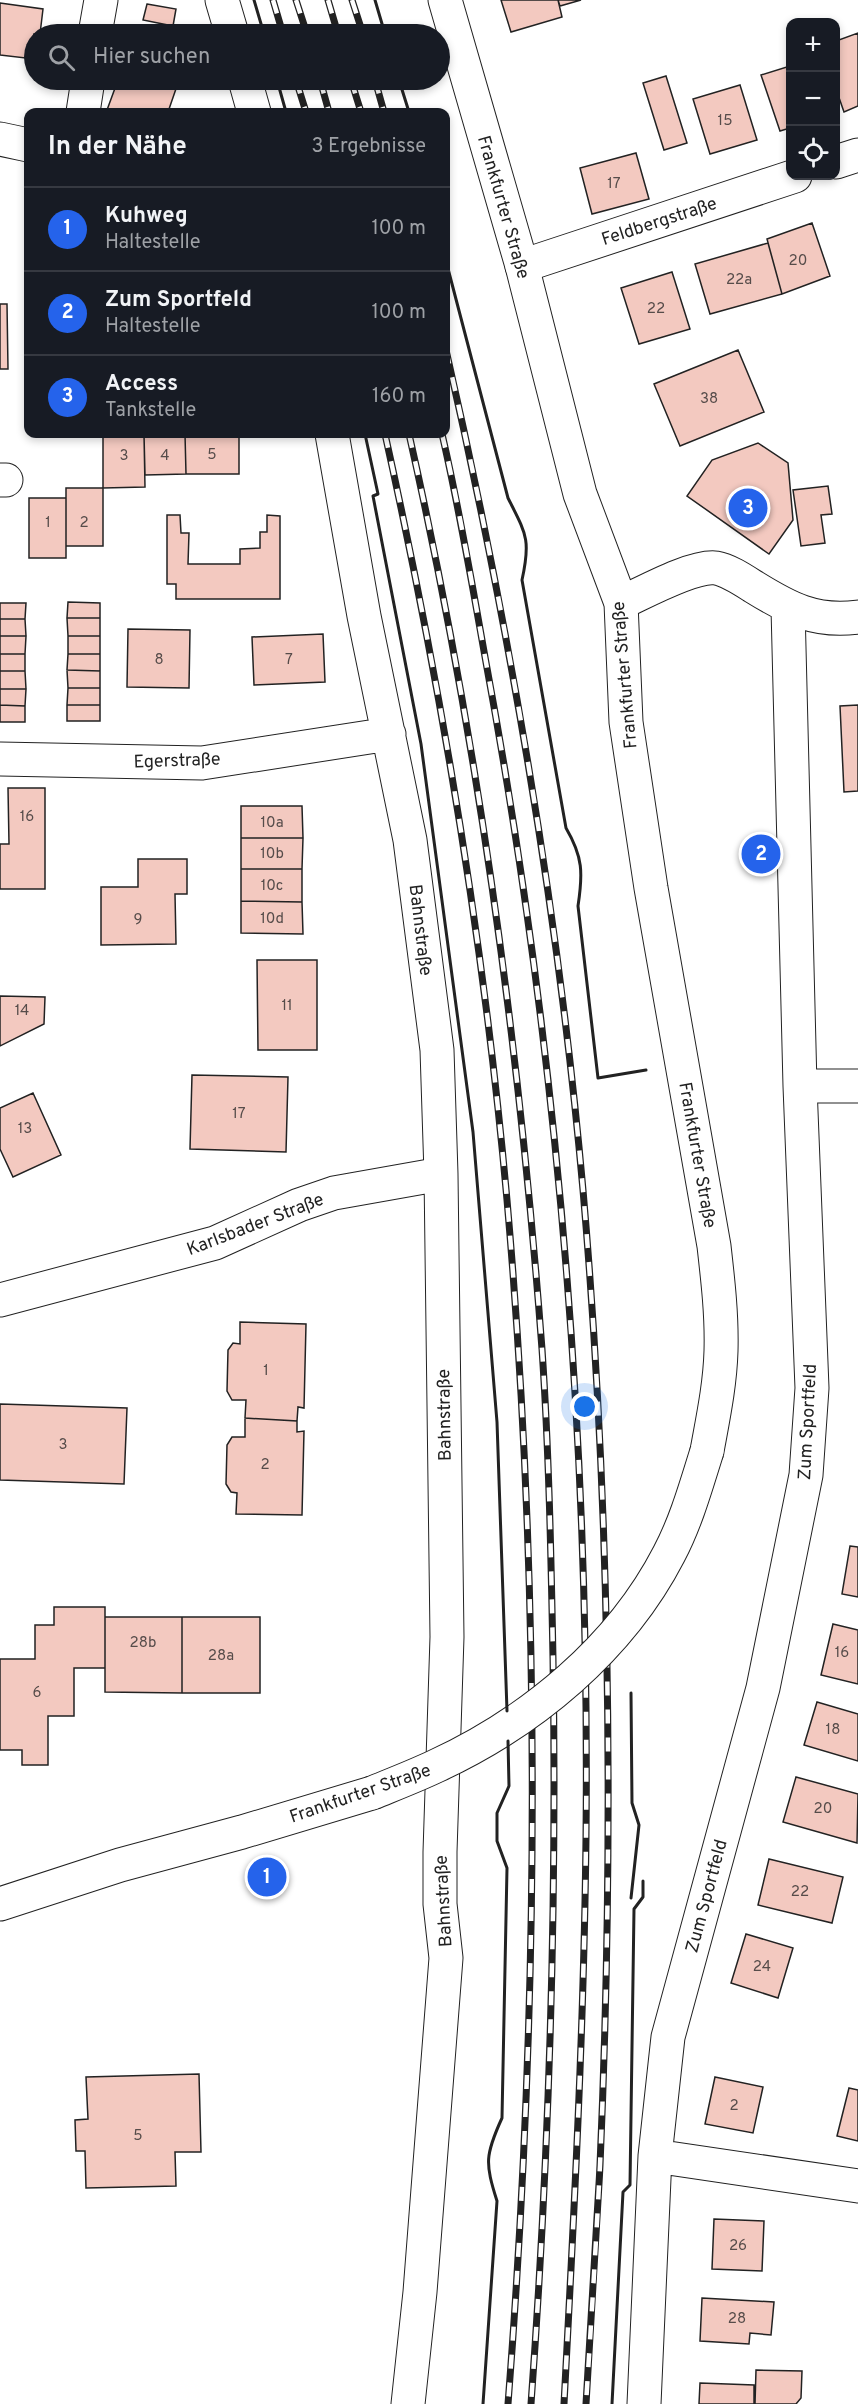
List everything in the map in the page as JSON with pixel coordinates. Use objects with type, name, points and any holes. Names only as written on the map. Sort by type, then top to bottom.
[{"type":"street","points":[[97,24],[101,0]]},
{"type":"street","points":[[222,0],[228,24]]},
{"type":"street","name":"Frankfurter Straße","points":[[0,1904],[120,1865],[372,1793],[436,1766],[482,1742],[546,1699],[608,1642],[640,1601],[669,1554],[690,1505],[707,1451],[717,1402],[721,1352],[718,1279],[651,888],[626,722],[621,603],[580,494],[522,266],[445,0]]},
{"type":"street","points":[[84,108],[86,90]]},
{"type":"street","points":[[247,90],[253,108]]},
{"type":"street","points":[[0,139],[24,145]]},
{"type":"street","points":[[840,161],[858,154]]},
{"type":"street","name":"Feldbergstraße","points":[[522,266],[786,179]]},
{"type":"street","name":"Bahnstraße","points":[[333,438],[364,616],[410,840],[436,1050],[441,1174],[447,1637],[440,1904],[446,1958],[421,2280],[408,2404]]},
{"type":"street","points":[[621,603],[694,570],[716,568],[742,579],[788,608],[818,617],[858,618]]},
{"type":"street","name":"Zum Sportfeld","points":[[644,2404],[655,2156],[668,2037],[763,1688],[806,1475],[812,1388],[800,1086],[788,608]]},
{"type":"street","name":"Egerstraße","points":[[0,759],[202,763],[389,734]]},
{"type":"street","points":[[800,1086],[858,1086]]},
{"type":"street","name":"Karlsbader Straße","points":[[0,1300],[216,1243],[299,1204],[334,1193],[441,1174]]},
{"type":"street","points":[[655,2156],[858,2186]]},
{"type":"building","points":[[501,0],[558,0],[562,17],[511,32]]},
{"type":"building","points":[[558,0],[581,0],[560,6]]},
{"type":"building","points":[[0,3],[43,9],[41,24],[24,24],[24,58],[0,55]]},
{"type":"building","points":[[147,4],[176,9],[173,24],[143,20]]},
{"type":"building","points":[[858,33],[858,106],[844,112],[840,100],[840,40]]},
{"type":"building","points":[[786,67],[786,129],[780,131],[761,75]]},
{"type":"building","points":[[666,76],[687,143],[664,150],[643,83]]},
{"type":"building","points":[[740,85],[757,140],[710,154],[693,99]]},
{"type":"building","points":[[114,90],[176,90],[169,108],[108,108]]},
{"type":"building","points":[[636,153],[649,199],[592,214],[580,168]]},
{"type":"building","points":[[812,223],[830,276],[782,294],[767,239]]},
{"type":"building","points":[[768,243],[782,294],[710,314],[695,264]]},
{"type":"building","points":[[672,272],[690,329],[639,344],[621,288]]},
{"type":"building","points":[[0,304],[7,304],[8,369],[0,369]]},
{"type":"building","points":[[738,350],[764,412],[680,446],[654,384]]},
{"type":"building","points":[[103,438],[144,438],[145,487],[103,488]]},
{"type":"building","points":[[144,438],[185,438],[186,474],[145,475]]},
{"type":"building","points":[[185,438],[239,438],[239,474],[186,474]]},
{"type":"building","points":[[758,443],[788,463],[793,520],[769,554],[687,496],[712,460]]},
{"type":"building","points":[[828,486],[832,514],[821,515],[825,543],[801,546],[793,490]]},
{"type":"building","points":[[66,488],[103,488],[103,546],[66,546]]},
{"type":"building","points":[[29,498],[66,498],[66,558],[29,558]]},
{"type":"building","points":[[167,515],[180,515],[181,533],[189,533],[188,564],[240,564],[240,549],[260,548],[260,532],[267,532],[267,515],[280,516],[280,599],[176,599],[176,584],[167,584]]},
{"type":"building","points":[[68,602],[100,603],[100,618],[67,618]]},
{"type":"building","points":[[0,603],[26,603],[25,619],[0,619]]},
{"type":"building","points":[[67,618],[100,618],[100,636],[68,636]]},
{"type":"building","points":[[0,619],[25,619],[26,636],[0,636]]},
{"type":"building","points":[[128,629],[190,630],[189,688],[127,687]]},
{"type":"building","points":[[323,634],[325,682],[254,685],[252,637]]},
{"type":"building","points":[[0,636],[26,636],[25,654],[0,654]]},
{"type":"building","points":[[68,636],[100,636],[100,654],[68,654]]},
{"type":"building","points":[[0,654],[25,654],[25,671],[0,671]]},
{"type":"building","points":[[68,654],[100,654],[100,671],[67,670]]},
{"type":"building","points":[[67,670],[100,671],[100,688],[68,688]]},
{"type":"building","points":[[0,671],[25,671],[26,689],[0,689]]},
{"type":"building","points":[[68,688],[100,688],[100,705],[67,705]]},
{"type":"building","points":[[0,689],[26,689],[25,706],[0,705]]},
{"type":"building","points":[[0,705],[25,706],[25,722],[0,722]]},
{"type":"building","points":[[67,705],[100,705],[100,721],[67,721]]},
{"type":"building","points":[[858,705],[858,791],[844,792],[840,706]]},
{"type":"building","points":[[8,788],[45,788],[45,889],[0,889],[0,844],[9,844]]},
{"type":"building","points":[[241,806],[302,806],[303,838],[241,838]]},
{"type":"building","points":[[241,838],[303,838],[302,869],[241,869]]},
{"type":"building","points":[[138,859],[187,859],[187,894],[175,894],[176,944],[101,945],[101,887],[138,887]]},
{"type":"building","points":[[241,869],[302,869],[302,902],[241,901]]},
{"type":"building","points":[[241,901],[302,902],[303,934],[241,933]]},
{"type":"building","points":[[257,960],[317,960],[317,1050],[258,1050]]},
{"type":"building","points":[[0,996],[45,997],[44,1024],[0,1046]]},
{"type":"building","points":[[192,1075],[288,1077],[286,1152],[190,1149]]},
{"type":"building","points":[[33,1093],[61,1155],[13,1177],[0,1149],[0,1108]]},
{"type":"building","points":[[240,1322],[306,1324],[304,1408],[298,1407],[297,1421],[245,1418],[246,1400],[232,1400],[227,1391],[228,1350],[233,1343],[240,1344]]},
{"type":"building","points":[[0,1404],[127,1408],[124,1484],[0,1480]]},
{"type":"building","points":[[245,1418],[297,1421],[297,1432],[304,1431],[302,1515],[236,1514],[237,1493],[231,1492],[226,1484],[227,1445],[232,1437],[245,1437]]},
{"type":"building","points":[[850,1546],[858,1547],[858,1597],[842,1594]]},
{"type":"building","points":[[54,1607],[105,1607],[105,1668],[74,1668],[74,1716],[48,1716],[48,1765],[22,1765],[22,1750],[0,1750],[0,1659],[35,1659],[35,1625],[54,1625]]},
{"type":"building","points":[[105,1617],[182,1617],[182,1693],[105,1692]]},
{"type":"building","points":[[182,1617],[260,1617],[260,1693],[182,1693]]},
{"type":"building","points":[[833,1624],[858,1630],[858,1684],[821,1675]]},
{"type":"building","points":[[817,1702],[858,1714],[858,1761],[804,1745]]},
{"type":"building","points":[[796,1777],[858,1794],[857,1843],[783,1822]]},
{"type":"building","points":[[769,1859],[843,1877],[832,1923],[758,1905]]},
{"type":"building","points":[[746,1934],[793,1948],[778,1998],[731,1983]]},
{"type":"building","points":[[199,2074],[201,2152],[175,2152],[176,2186],[86,2188],[85,2151],[76,2151],[75,2120],[88,2119],[86,2077]]},
{"type":"building","points":[[715,2077],[763,2087],[753,2133],[705,2124]]},
{"type":"building","points":[[849,2088],[858,2090],[858,2141],[837,2136]]},
{"type":"building","points":[[714,2219],[764,2221],[762,2271],[712,2269]]},
{"type":"building","points":[[702,2298],[774,2302],[771,2335],[750,2333],[749,2344],[700,2341]]},
{"type":"building","points":[[756,2370],[802,2371],[801,2398],[796,2404],[755,2404]]},
{"type":"building","points":[[700,2383],[754,2385],[754,2404],[699,2404]]},
{"type":"railway","points":[[273,0],[280,24]]},
{"type":"railway","points":[[296,0],[304,24]]},
{"type":"railway","points":[[328,0],[335,24]]},
{"type":"railway","points":[[352,0],[360,24]]},
{"type":"railway","points":[[299,90],[305,108]]},
{"type":"railway","points":[[323,90],[328,108]]},
{"type":"railway","points":[[354,90],[360,108]]},
{"type":"railway","points":[[378,90],[383,108]]},
{"type":"railway","points":[[450,368],[510,662],[545,873],[573,1084],[592,1312],[604,1555],[608,1800],[600,2165],[586,2404]]},
{"type":"railway","points":[[386,438],[442,719],[473,911],[507,1200],[518,1350],[531,1651],[531,1953],[526,2103],[508,2404]]},
{"type":"railway","points":[[410,438],[455,661],[492,889],[521,1118],[542,1349],[552,1619],[554,1845],[547,2125],[531,2404]]},
{"type":"railway","points":[[443,438],[487,668],[512,813],[533,958],[551,1104],[565,1250],[575,1396],[586,1690],[586,1837],[581,2050],[564,2404]]},
{"type":"wall","points":[[254,0],[261,24]]},
{"type":"wall","points":[[375,0],[382,24]]},
{"type":"wall","points":[[280,90],[285,108]]},
{"type":"wall","points":[[402,90],[408,108]]},
{"type":"wall","points":[[450,276],[508,498],[525,537],[526,555],[522,580],[566,828],[579,857],[581,884],[578,906],[598,1078],[646,1070]]},
{"type":"wall","points":[[366,438],[378,494],[373,496],[421,744],[473,1132],[497,1422],[507,1711]]},
{"type":"wall","points":[[631,1693],[632,1803],[639,1825],[631,1898]]},
{"type":"wall","points":[[483,2404],[497,2201],[490,2177],[489,2159],[492,2141],[502,2118],[507,1868],[497,1841],[497,1813],[509,1786],[508,1741]]},
{"type":"wall","points":[[612,2404],[623,2192],[630,2185],[634,1909],[643,1897],[643,1881]]},
{"type":"place","name":"Access","points":[[748,508]]},
{"type":"place","name":"Zum Sportfeld","points":[[761,854]]},
{"type":"place","name":"Kuhweg","points":[[267,1877]]}]
